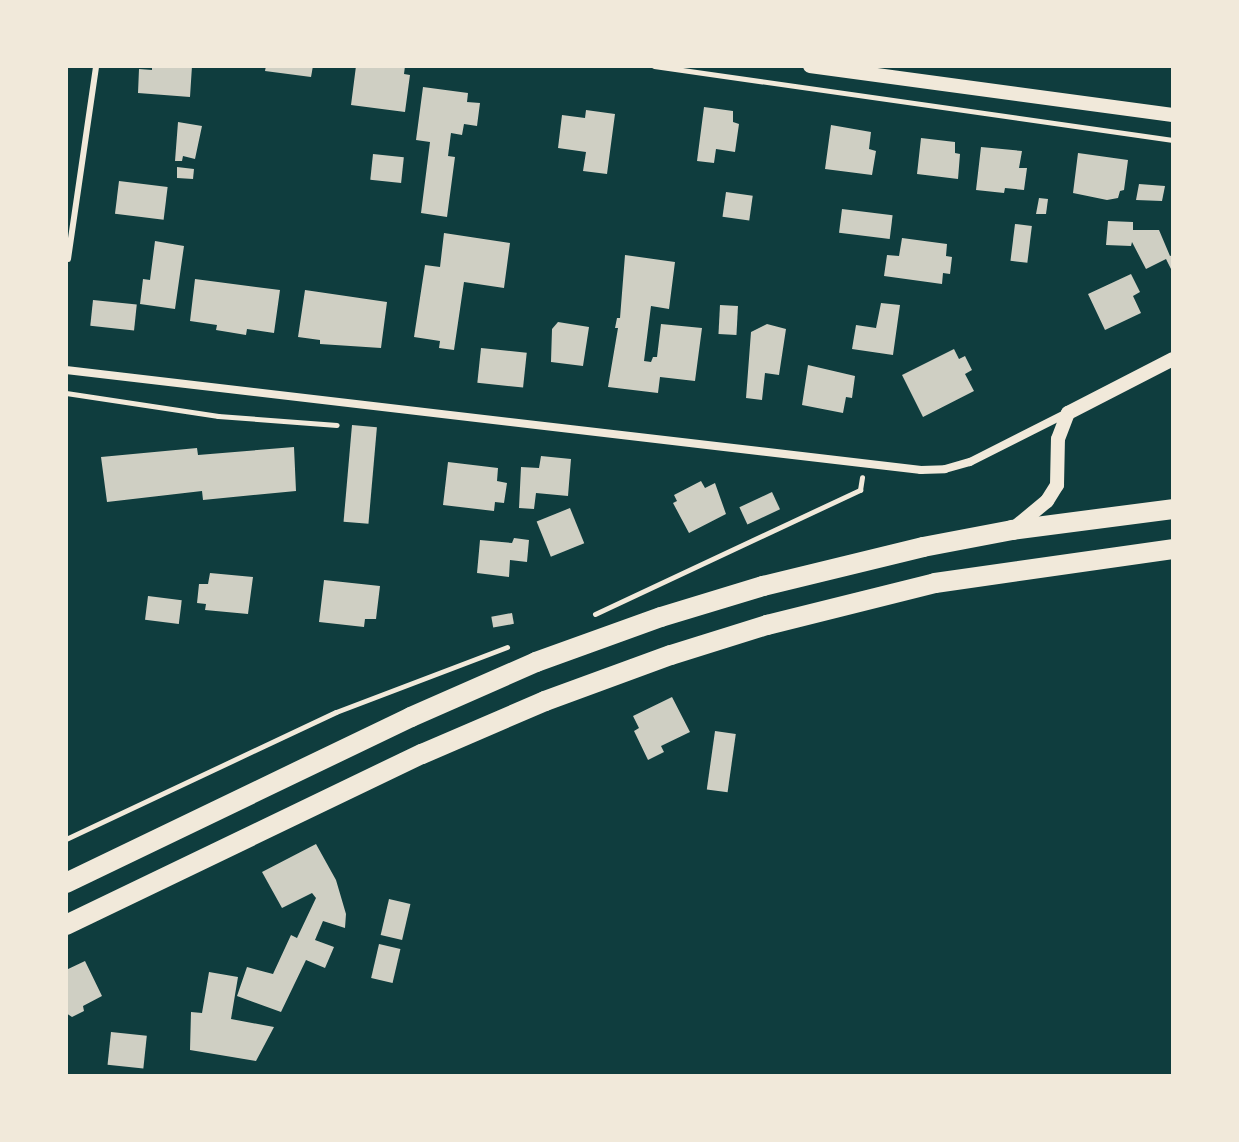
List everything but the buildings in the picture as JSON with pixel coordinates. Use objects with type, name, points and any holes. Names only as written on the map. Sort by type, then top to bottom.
[{"type":"main road","points":[[66,883],[355,743],[536,662],[661,617],[763,586],[908,550],[1012,530],[1173,509]]},
{"type":"main road","points":[[66,925],[315,803],[545,701],[767,625],[935,583],[1173,549]]},
{"type":"street","points":[[810,66],[1173,115]]},
{"type":"street","points":[[66,370],[921,470],[957,466],[1173,359]]},
{"type":"street","points":[[1012,530],[1047,501],[1057,485],[1058,439],[1068,413]]},
{"type":"lane","points":[[68,259],[96,66]]},
{"type":"path","points":[[654,66],[1173,140]]},
{"type":"path","points":[[66,393],[218,416],[337,425]]},
{"type":"path","points":[[583,618],[696,569],[860,490],[864,464]]},
{"type":"path","points":[[66,839],[336,712],[510,646]]}]
